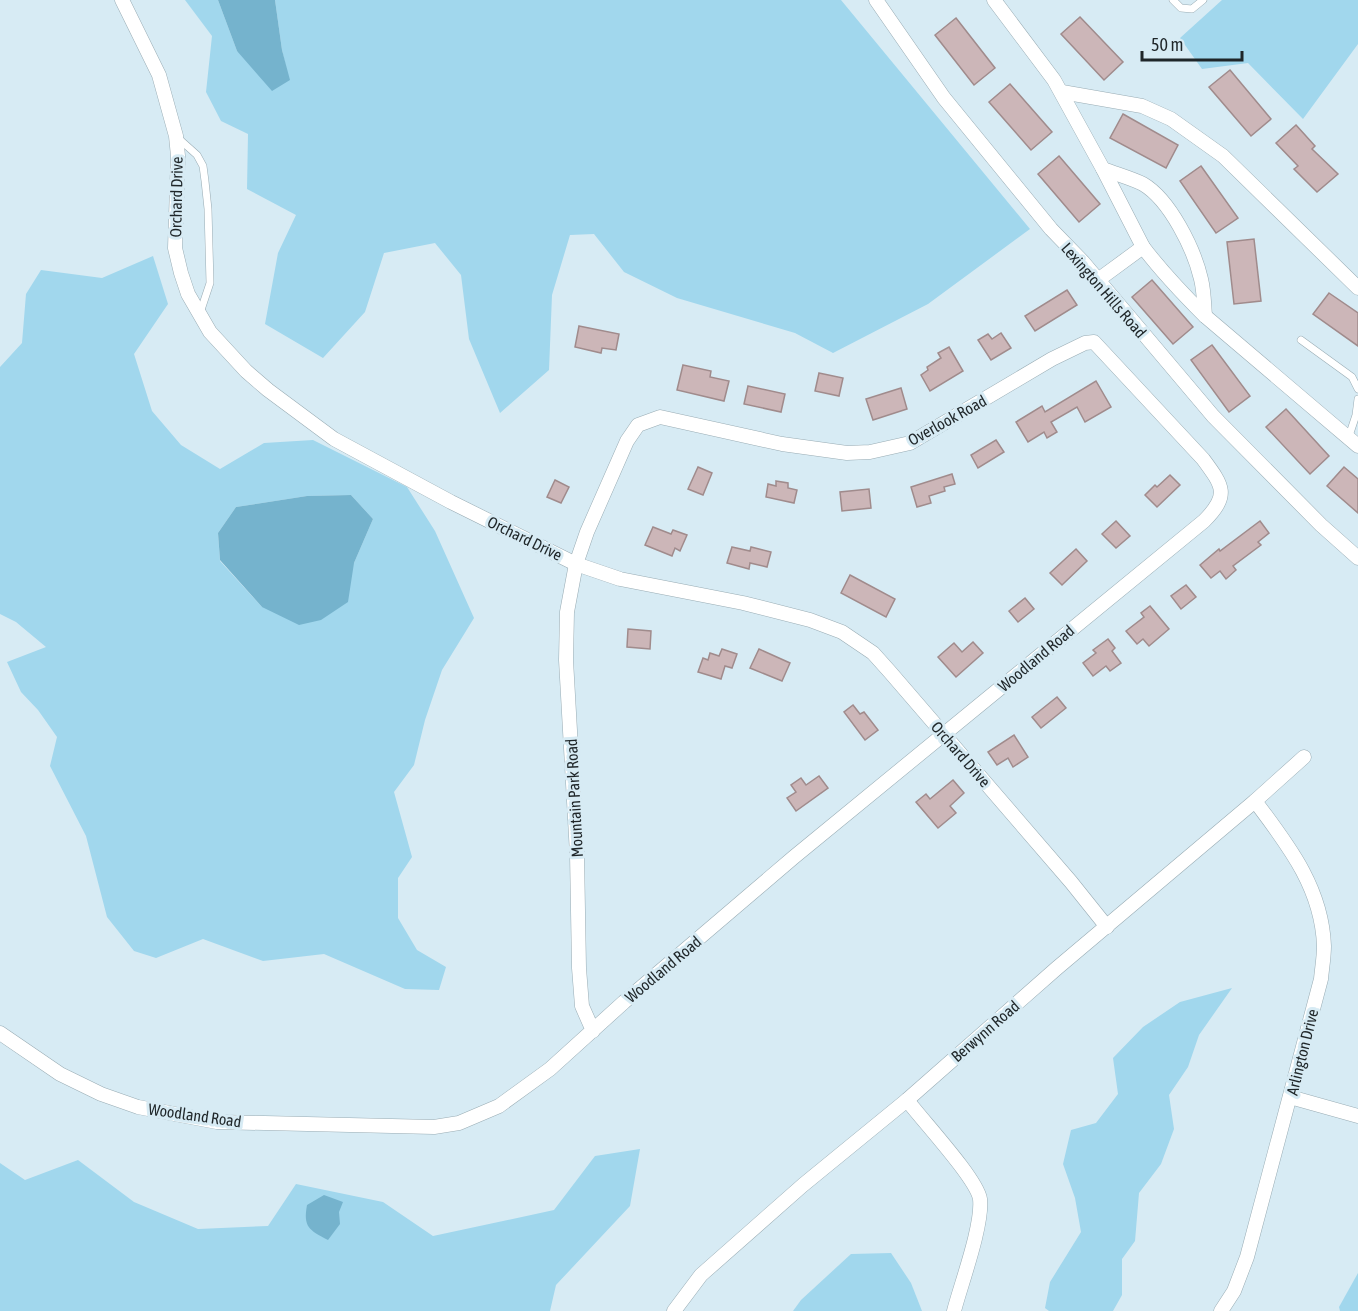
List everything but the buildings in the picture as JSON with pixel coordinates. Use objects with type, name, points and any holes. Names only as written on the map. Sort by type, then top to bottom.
[{"type":"street","name":"Orchard Drive","points":[[122,0],[159,75],[176,136],[178,156],[175,248],[188,294],[210,332],[246,371],[321,431],[451,502],[576,564],[620,579],[743,603],[810,620],[842,632],[873,653],[945,734],[1107,927]]},
{"type":"street","name":"Lexington Hills Road","points":[[876,0],[944,98],[1051,229],[1098,280],[1213,416],[1321,525],[1358,558]]},
{"type":"street","points":[[994,0],[1062,92],[1143,247],[1182,294],[1205,316],[1353,442]]},
{"type":"street","points":[[1062,92],[1142,106],[1171,119],[1223,156],[1358,288]]},
{"type":"street","points":[[1103,169],[1143,184],[1160,198],[1173,216],[1194,256],[1201,278],[1205,316]]},
{"type":"street","points":[[1098,280],[1143,247]]},
{"type":"street","name":"Overlook Road","points":[[576,564],[587,532],[627,441],[638,425],[649,420],[660,417],[782,444],[847,453],[870,452],[910,443],[1052,359],[1085,343],[1094,342],[1203,459],[1217,478],[1221,493]]},
{"type":"street","name":"Woodland Road","points":[[0,1033],[60,1074],[101,1094],[138,1107],[217,1122],[434,1127],[459,1123],[499,1107],[550,1069],[794,857],[1204,521],[1217,508],[1221,493]]},
{"type":"street","name":"Mountain Park Road","points":[[576,564],[567,612],[566,660],[577,854],[579,968],[582,1006],[593,1031]]},
{"type":"street","name":"Berwynn Road","points":[[674,1311],[701,1275],[803,1185],[907,1100],[1057,968],[1304,757]]},
{"type":"street","name":"Arlington Drive","points":[[1221,1311],[1234,1291],[1246,1257],[1321,979],[1324,948],[1321,921],[1311,885],[1295,856],[1255,801]]},
{"type":"street","points":[[1290,1097],[1358,1116]]},
{"type":"street","points":[[907,1100],[973,1181],[980,1199],[974,1241],[954,1311]]},
{"type":"lane","points":[[1173,0],[1181,8],[1192,9],[1203,0]]},
{"type":"lane","points":[[176,136],[197,155],[202,166],[206,190],[210,283],[199,315]]},
{"type":"lane","points":[[1301,340],[1352,377],[1358,388]]},
{"type":"lane","points":[[1353,442],[1358,399]]},
{"type":"shaded area","points":[[185,0],[218,0],[237,51],[289,80],[275,0],[841,0],[1030,229],[928,304],[833,353],[795,333],[677,298],[624,272],[594,234],[570,235],[552,295],[549,370],[500,413],[469,339],[461,275],[435,243],[384,253],[365,312],[323,358],[265,324],[278,253],[296,215],[247,189],[248,134],[221,121],[206,92],[212,36]]},
{"type":"shaded area","points":[[218,0],[275,0],[282,50],[290,80],[272,91],[237,51]]},
{"type":"shaded area","points":[[1222,0],[1358,0],[1358,44],[1303,119],[1248,63],[1202,69],[1180,38]]},
{"type":"shaded area","points":[[153,256],[168,304],[134,354],[152,411],[181,445],[220,469],[264,443],[313,440],[407,487],[435,531],[474,618],[442,670],[425,720],[414,765],[394,792],[412,857],[398,878],[398,918],[417,950],[446,967],[439,990],[405,989],[324,954],[263,961],[203,939],[156,958],[134,951],[107,917],[86,836],[50,766],[57,737],[38,710],[21,692],[7,662],[46,647],[16,622],[0,614],[0,367],[22,343],[26,294],[41,270],[102,278]],"holes":[[[351,495],[373,519],[354,563],[262,607],[220,561],[218,533],[236,507],[307,496]]]},
{"type":"shaded area","points":[[351,495],[373,519],[354,563],[348,602],[321,620],[299,625],[262,607],[220,560],[218,533],[236,507],[307,496]]},
{"type":"shaded area","points":[[1232,988],[1199,1035],[1188,1067],[1169,1095],[1174,1129],[1161,1164],[1139,1193],[1135,1241],[1122,1259],[1122,1295],[1113,1311],[1049,1311],[1045,1308],[1050,1282],[1081,1232],[1075,1198],[1063,1164],[1071,1130],[1096,1123],[1118,1094],[1113,1058],[1143,1027],[1180,1002]]},
{"type":"shaded area","points":[[640,1149],[630,1206],[556,1285],[550,1311],[0,1311],[0,1163],[25,1180],[78,1160],[134,1202],[198,1229],[268,1226],[296,1184],[383,1202],[433,1236],[554,1210],[595,1156]]},
{"type":"shaded area","points":[[324,1195],[343,1202],[339,1212],[340,1224],[328,1240],[309,1227],[306,1218],[307,1205]]},
{"type":"shaded area","points":[[891,1253],[911,1283],[922,1311],[793,1311],[801,1300],[851,1254]]},
{"type":"shaded area","points":[[1358,1273],[1358,1311],[1340,1311],[1339,1307]]}]
